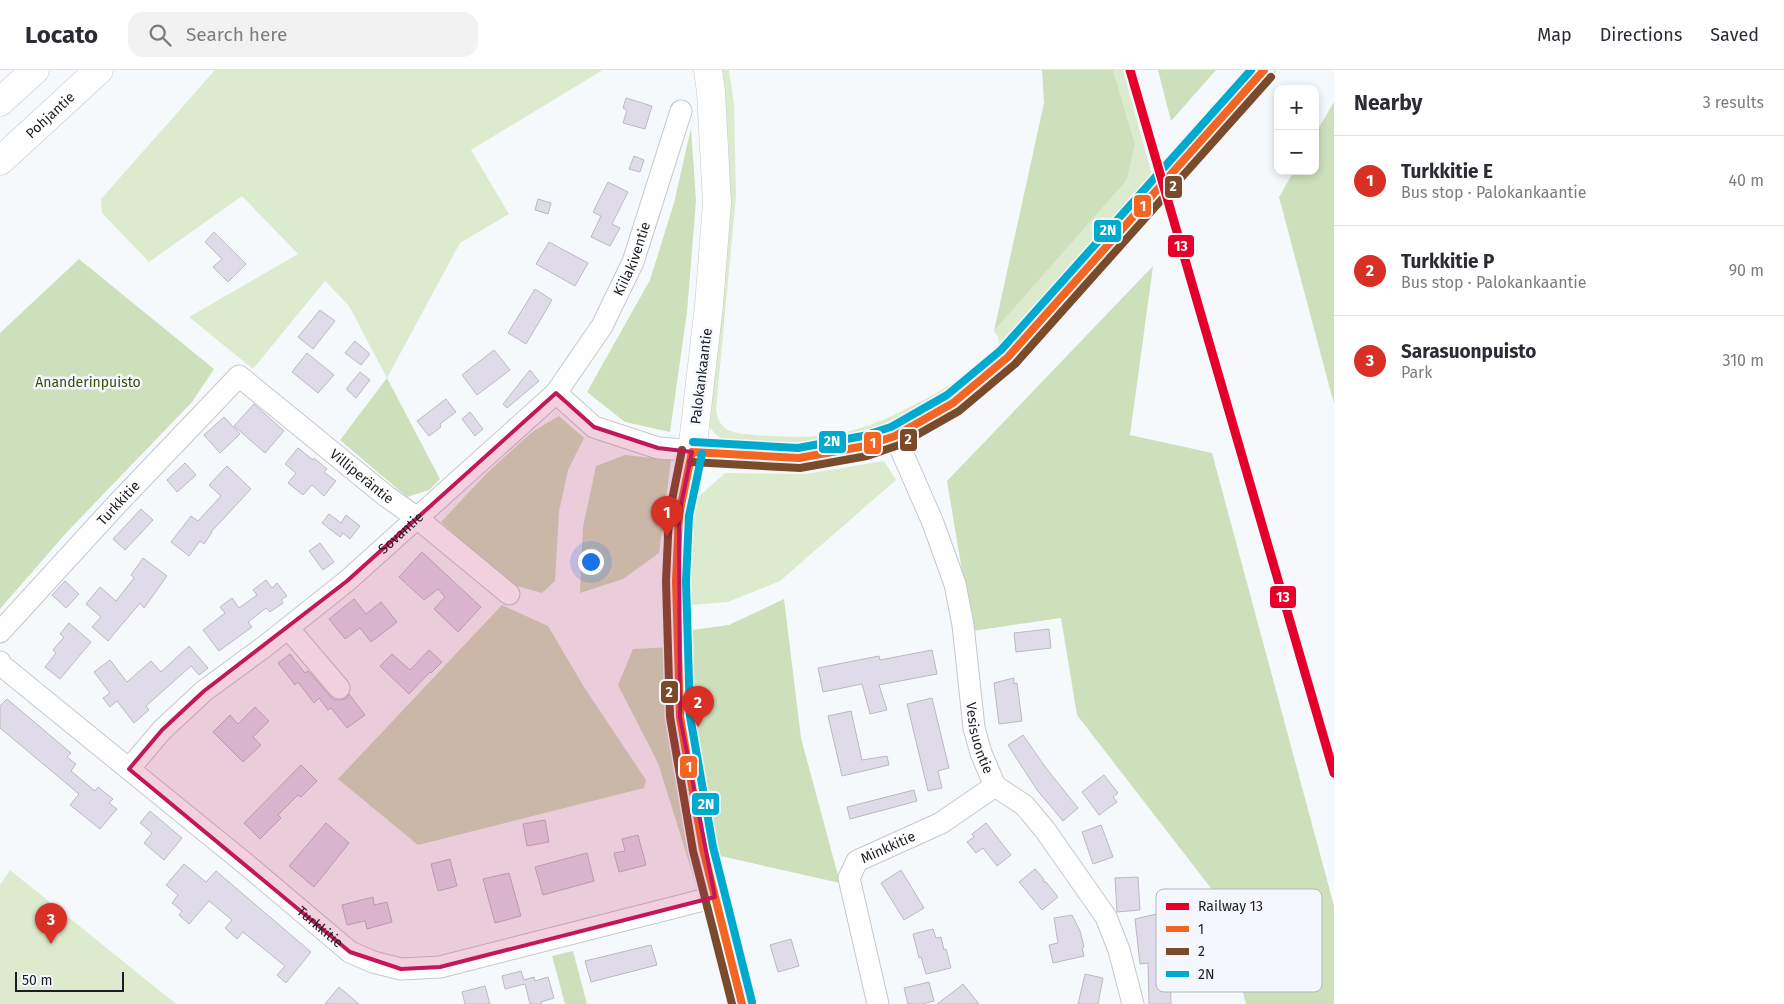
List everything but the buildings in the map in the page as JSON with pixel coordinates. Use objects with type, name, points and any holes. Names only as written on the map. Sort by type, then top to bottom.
[{"type":"main road","points":[[0,102],[35,70]]},
{"type":"main road","name":"Pohjantie","points":[[0,161],[99,70]]},
{"type":"main road","name":"Palokankaantie","points":[[708,70],[711,92],[717,203],[709,305],[692,452],[679,515],[676,581],[680,717],[703,849],[742,1004]]},
{"type":"street","points":[[556,393],[594,427],[658,448],[692,452],[799,458],[865,446],[895,436],[953,403],[1008,357],[1264,70]]},
{"type":"street","name":"Kiilakiventie","points":[[556,393],[602,326],[632,262],[681,111]]},
{"type":"street","name":"Villiperäntie","points":[[239,376],[509,594]]},
{"type":"street","name":"Turkkitie","points":[[0,632],[117,504],[239,376]]},
{"type":"street","name":"Sovantie","points":[[129,769],[162,730],[204,691],[347,582],[556,393]]},
{"type":"street","name":"Vesisuontie","points":[[895,436],[933,523],[955,584],[963,625],[974,728],[981,753],[995,786],[1030,812],[1064,856],[1106,917],[1119,950],[1133,1004]]},
{"type":"street","points":[[288,628],[339,688]]},
{"type":"street","name":"Turkkitie","points":[[0,662],[2,666],[350,952],[372,962],[401,969],[440,967],[715,897]]},
{"type":"street","name":"Minkkitie","points":[[878,1004],[849,878],[857,861],[941,823],[995,786]]},
{"type":"highlighted area","points":[[556,393],[594,427],[658,448],[692,452],[679,515],[680,717],[715,897],[440,967],[401,969],[350,952],[129,769],[162,730],[204,691],[347,581]]},
{"type":"green space","points":[[215,70],[603,70],[471,150],[509,214],[460,243],[387,378],[349,306],[325,281],[253,369],[189,317],[298,254],[242,196],[149,262],[102,213],[101,199]]},
{"type":"green space","points":[[716,70],[729,70],[734,103],[736,197],[716,409],[720,423],[734,432],[793,437],[832,434],[864,427],[892,416],[938,392],[967,372],[999,344],[998,337],[994,331],[1127,180],[1135,144],[1113,70],[1123,70],[1154,182],[1001,351],[949,396],[891,427],[860,437],[800,448],[736,445],[725,441],[715,434],[709,426],[706,417]]},
{"type":"green space","points":[[1042,70],[1113,70],[1135,144],[1127,180],[994,331],[1044,103]]},
{"type":"green space","points":[[1158,70],[1216,70],[1171,121]]},
{"type":"green space","points":[[1334,102],[1334,404],[1279,197],[1292,175],[1319,175],[1319,127]]},
{"type":"green space","points":[[691,128],[696,201],[687,312],[670,432],[625,422],[587,392],[650,280],[674,203]]},
{"type":"green space","name":"Ananderinpuisto","points":[[79,259],[214,369],[192,402],[67,532],[0,609],[0,333]]},
{"type":"green space","points":[[1153,266],[1130,435],[1212,453],[1334,906],[1334,1004],[1246,1004],[1243,992],[1322,992],[1322,889],[1212,889],[1077,715],[1061,618],[972,631],[947,481]]},
{"type":"green space","points":[[387,378],[440,479],[429,490],[407,497],[340,440]]},
{"type":"green space","points":[[559,416],[584,438],[568,470],[559,512],[555,581],[542,593],[510,584],[441,522],[487,473],[532,432]]},
{"type":"green space","points":[[625,455],[671,460],[659,553],[623,579],[580,593],[583,527],[596,466]]},
{"type":"green space","points":[[884,461],[896,480],[780,581],[728,602],[691,605],[690,578],[695,500],[725,473],[805,474]]},
{"type":"green space","points":[[784,599],[801,738],[840,883],[716,855],[701,763],[691,683],[692,630],[729,625]]},
{"type":"green space","points":[[502,605],[548,626],[584,687],[646,780],[644,788],[418,845],[338,779]]},
{"type":"green space","points":[[674,647],[703,881],[697,888],[658,763],[618,685],[633,649]]},
{"type":"green space","points":[[10,870],[176,1004],[0,1004],[0,885]]},
{"type":"green space","points":[[573,951],[587,1004],[565,1004],[552,956]]},
{"type":"rail line","name":"13","points":[[1130,70],[1334,773]]},
{"type":"transit line","name":"2N","points":[[693,442],[798,448],[863,436],[891,427],[947,395],[1001,350],[1251,70]]},
{"type":"transit line","name":"1","points":[[692,452],[799,458],[865,446],[895,436],[953,403],[1008,357],[1264,70]]},
{"type":"transit line","name":"2","points":[[691,462],[800,468],[867,456],[899,445],[959,411],[1015,364],[1271,77]]},
{"type":"transit line","name":"2","points":[[682,450],[669,515],[666,581],[670,717],[693,851],[732,1004]]},
{"type":"transit line","name":"1","points":[[692,452],[679,515],[676,581],[680,717],[703,849],[742,1004]]},
{"type":"transit line","name":"2N","points":[[702,454],[689,516],[686,581],[690,716],[713,847],[752,1002]]},
{"type":"place","name":"Turkkitie E","points":[[667,537]]},
{"type":"place","name":"Turkkitie P","points":[[698,727]]},
{"type":"place","name":"Sarasuonpuisto","points":[[51,944]]}]
